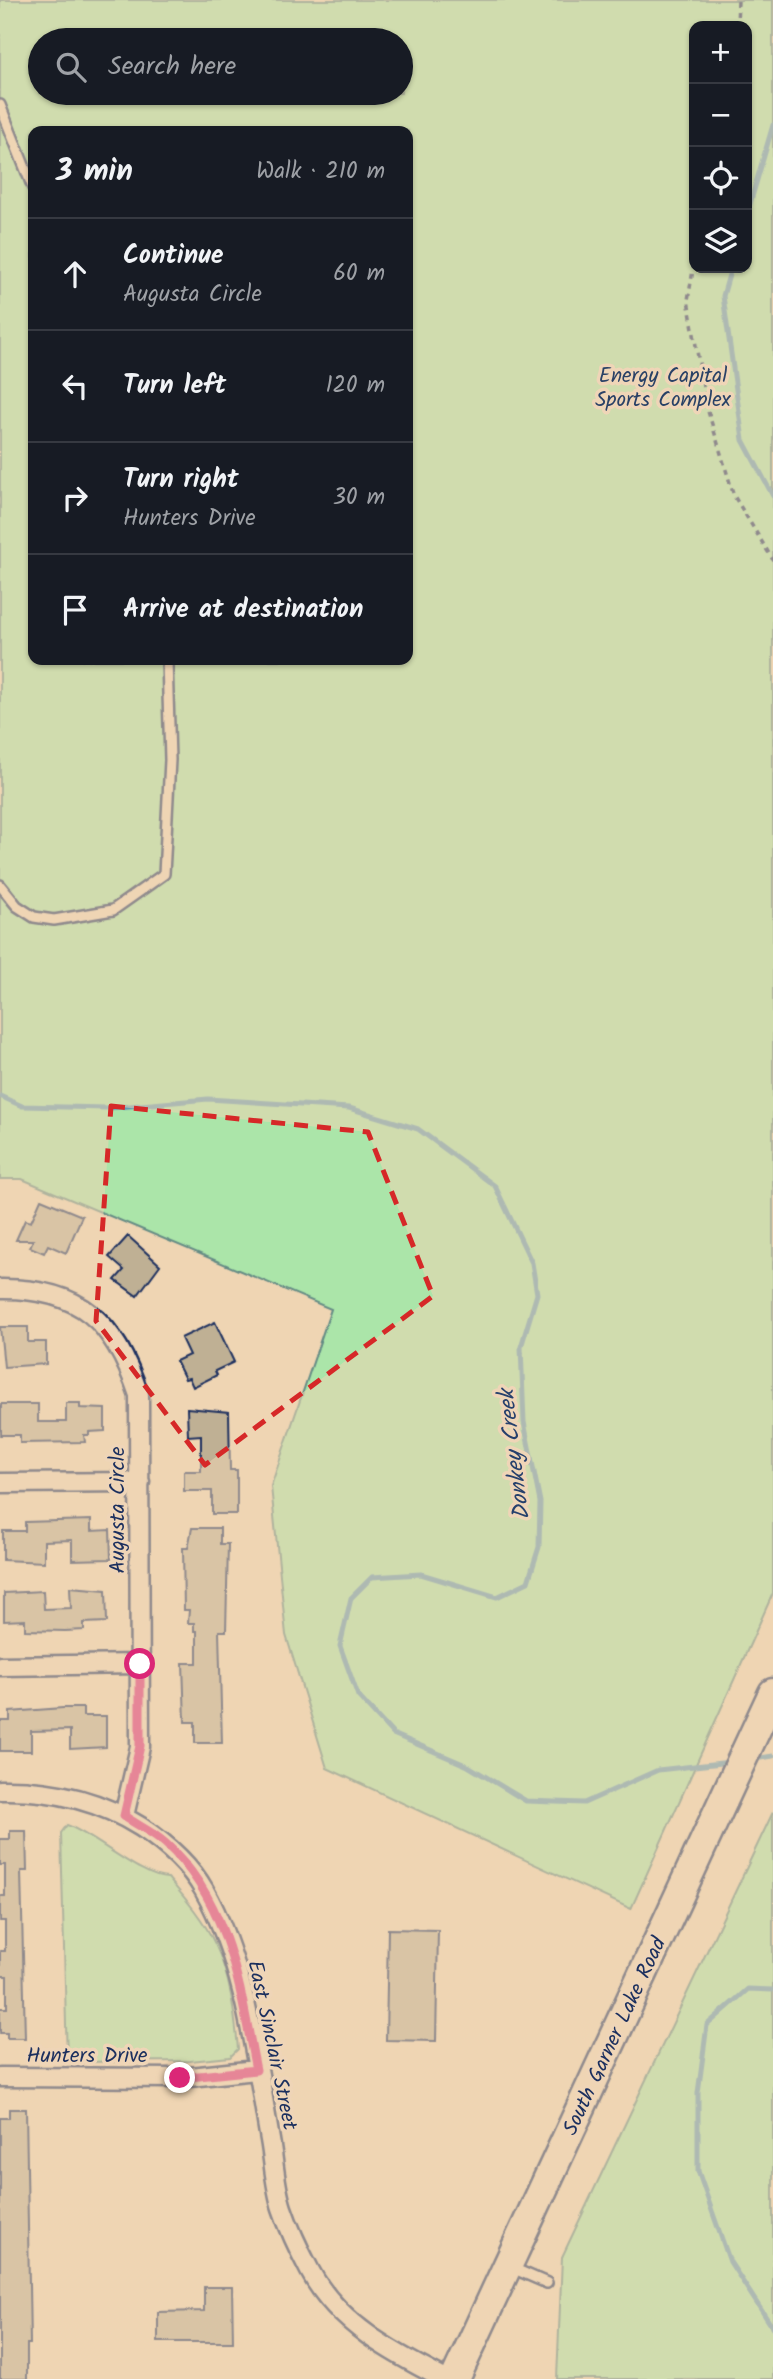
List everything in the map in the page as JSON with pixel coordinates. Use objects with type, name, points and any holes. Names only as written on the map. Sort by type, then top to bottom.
[{"type":"main road","name":"South Garner Lake Road","points":[[455,2379],[772,1695]]},
{"type":"street","name":"Augusta Circle","points":[[0,1289],[34,1288],[69,1299],[104,1325],[126,1356],[139,1395],[140,1746],[124,1816]]},
{"type":"street","points":[[0,1483],[140,1482]]},
{"type":"street","points":[[0,1666],[140,1664]]},
{"type":"street","name":"East Sinclair Street","points":[[0,1790],[25,1789],[75,1797],[124,1816],[165,1842],[204,1888],[229,1942],[282,2207],[311,2273],[337,2307],[372,2339],[444,2379]]},
{"type":"street","name":"Hunters Drive","points":[[0,2077],[180,2078],[256,2070]]},
{"type":"lane","points":[[0,106],[28,176]]},
{"type":"lane","points":[[0,885],[17,906],[34,917],[54,920],[113,910],[164,874],[170,760],[167,665]]},
{"type":"lane","points":[[506,2265],[547,2283]]},
{"type":"path","points":[[737,21],[738,0]]},
{"type":"path","points":[[692,273],[688,300],[706,408],[734,496],[773,559]]},
{"type":"highlighted area","points":[[111,1106],[368,1132],[433,1296],[205,1465],[96,1321]]},
{"type":"green space","name":"Energy Capital Sports Complex","points":[[0,0],[773,0],[773,1593],[631,1909],[327,1768],[286,1635],[271,1486],[331,1309],[22,1179],[0,1179]]},
{"type":"green space","points":[[773,1812],[773,2379],[557,2379],[562,2257]]},
{"type":"green space","points":[[67,1825],[146,1872],[168,1878],[200,1918],[215,1944],[228,1982],[238,2049],[230,2057],[190,2061],[67,2062],[61,1833]]},
{"type":"building","points":[[41,1199],[82,1216],[66,1253],[48,1245],[44,1253],[30,1247],[33,1240],[16,1240],[25,1220],[31,1222]]},
{"type":"building","points":[[128,1236],[160,1265],[137,1296],[115,1280],[124,1270],[109,1257]]},
{"type":"building","points":[[215,1322],[234,1362],[215,1371],[217,1375],[193,1387],[189,1378],[185,1379],[176,1361],[189,1355],[181,1338]]},
{"type":"building","points":[[0,1327],[28,1327],[28,1342],[46,1342],[46,1364],[4,1367]]},
{"type":"building","points":[[66,1403],[80,1403],[80,1408],[105,1409],[105,1431],[89,1432],[89,1435],[84,1435],[85,1442],[20,1443],[20,1435],[1,1435],[1,1404],[38,1404],[38,1422],[66,1422]]},
{"type":"building","points":[[187,1408],[229,1412],[230,1470],[237,1470],[237,1514],[212,1514],[212,1491],[184,1491],[184,1471],[201,1471],[201,1435],[188,1436]]},
{"type":"building","points":[[91,1520],[91,1531],[110,1530],[111,1559],[72,1560],[72,1540],[44,1541],[44,1562],[3,1560],[3,1531],[25,1531],[25,1522]]},
{"type":"building","points":[[192,1528],[220,1528],[220,1544],[228,1544],[226,1631],[219,1631],[222,1743],[195,1743],[195,1722],[185,1722],[183,1663],[197,1663],[197,1631],[194,1631],[194,1623],[188,1623],[189,1610],[184,1610],[183,1548],[188,1548]]},
{"type":"building","points":[[70,1587],[106,1590],[107,1622],[84,1623],[84,1630],[65,1631],[25,1630],[25,1620],[4,1621],[4,1593],[43,1591],[44,1609],[71,1608]]},
{"type":"building","points":[[83,1708],[83,1716],[106,1716],[106,1747],[70,1749],[70,1730],[31,1731],[31,1751],[0,1751],[0,1721],[10,1721],[10,1712]]},
{"type":"building","points":[[10,1831],[26,1831],[27,1871],[21,1871],[25,2038],[7,2038],[7,2033],[0,2033],[0,2008],[7,2008],[7,1976],[0,1976],[0,1951],[5,1951],[5,1921],[0,1921],[0,1896],[5,1896],[5,1865],[0,1865],[0,1839],[10,1839]]},
{"type":"building","points":[[388,1929],[438,1930],[436,2041],[386,2040]]},
{"type":"building","points":[[9,2109],[26,2109],[30,2344],[27,2344],[27,2379],[0,2379],[0,2118],[9,2118]]},
{"type":"building","points":[[204,2287],[232,2287],[233,2342],[158,2342],[158,2312],[204,2311]]},
{"type":"waterway","points":[[748,210],[773,125]]},
{"type":"waterway","points":[[730,273],[723,296],[743,440],[773,496]]},
{"type":"waterway","name":"Donkey Creek","points":[[0,1096],[22,1106],[107,1108],[208,1099],[349,1108],[418,1129],[495,1186],[532,1263],[537,1294],[521,1347],[524,1422],[540,1502],[539,1547],[528,1582],[497,1597],[421,1574],[372,1577],[351,1598],[340,1646],[358,1696],[393,1734],[468,1766],[526,1801],[584,1803],[658,1770],[731,1762]]},
{"type":"waterway","name":"Donkey Creek","points":[[754,1759],[773,1756]]},
{"type":"waterway","points":[[773,1990],[748,1989],[707,2025],[698,2093],[698,2171],[730,2262],[773,2328]]},
{"type":"route","points":[[140,1664],[140,1746],[124,1816],[165,1842],[204,1888],[229,1942],[256,2070],[230,2075],[180,2078]]}]
